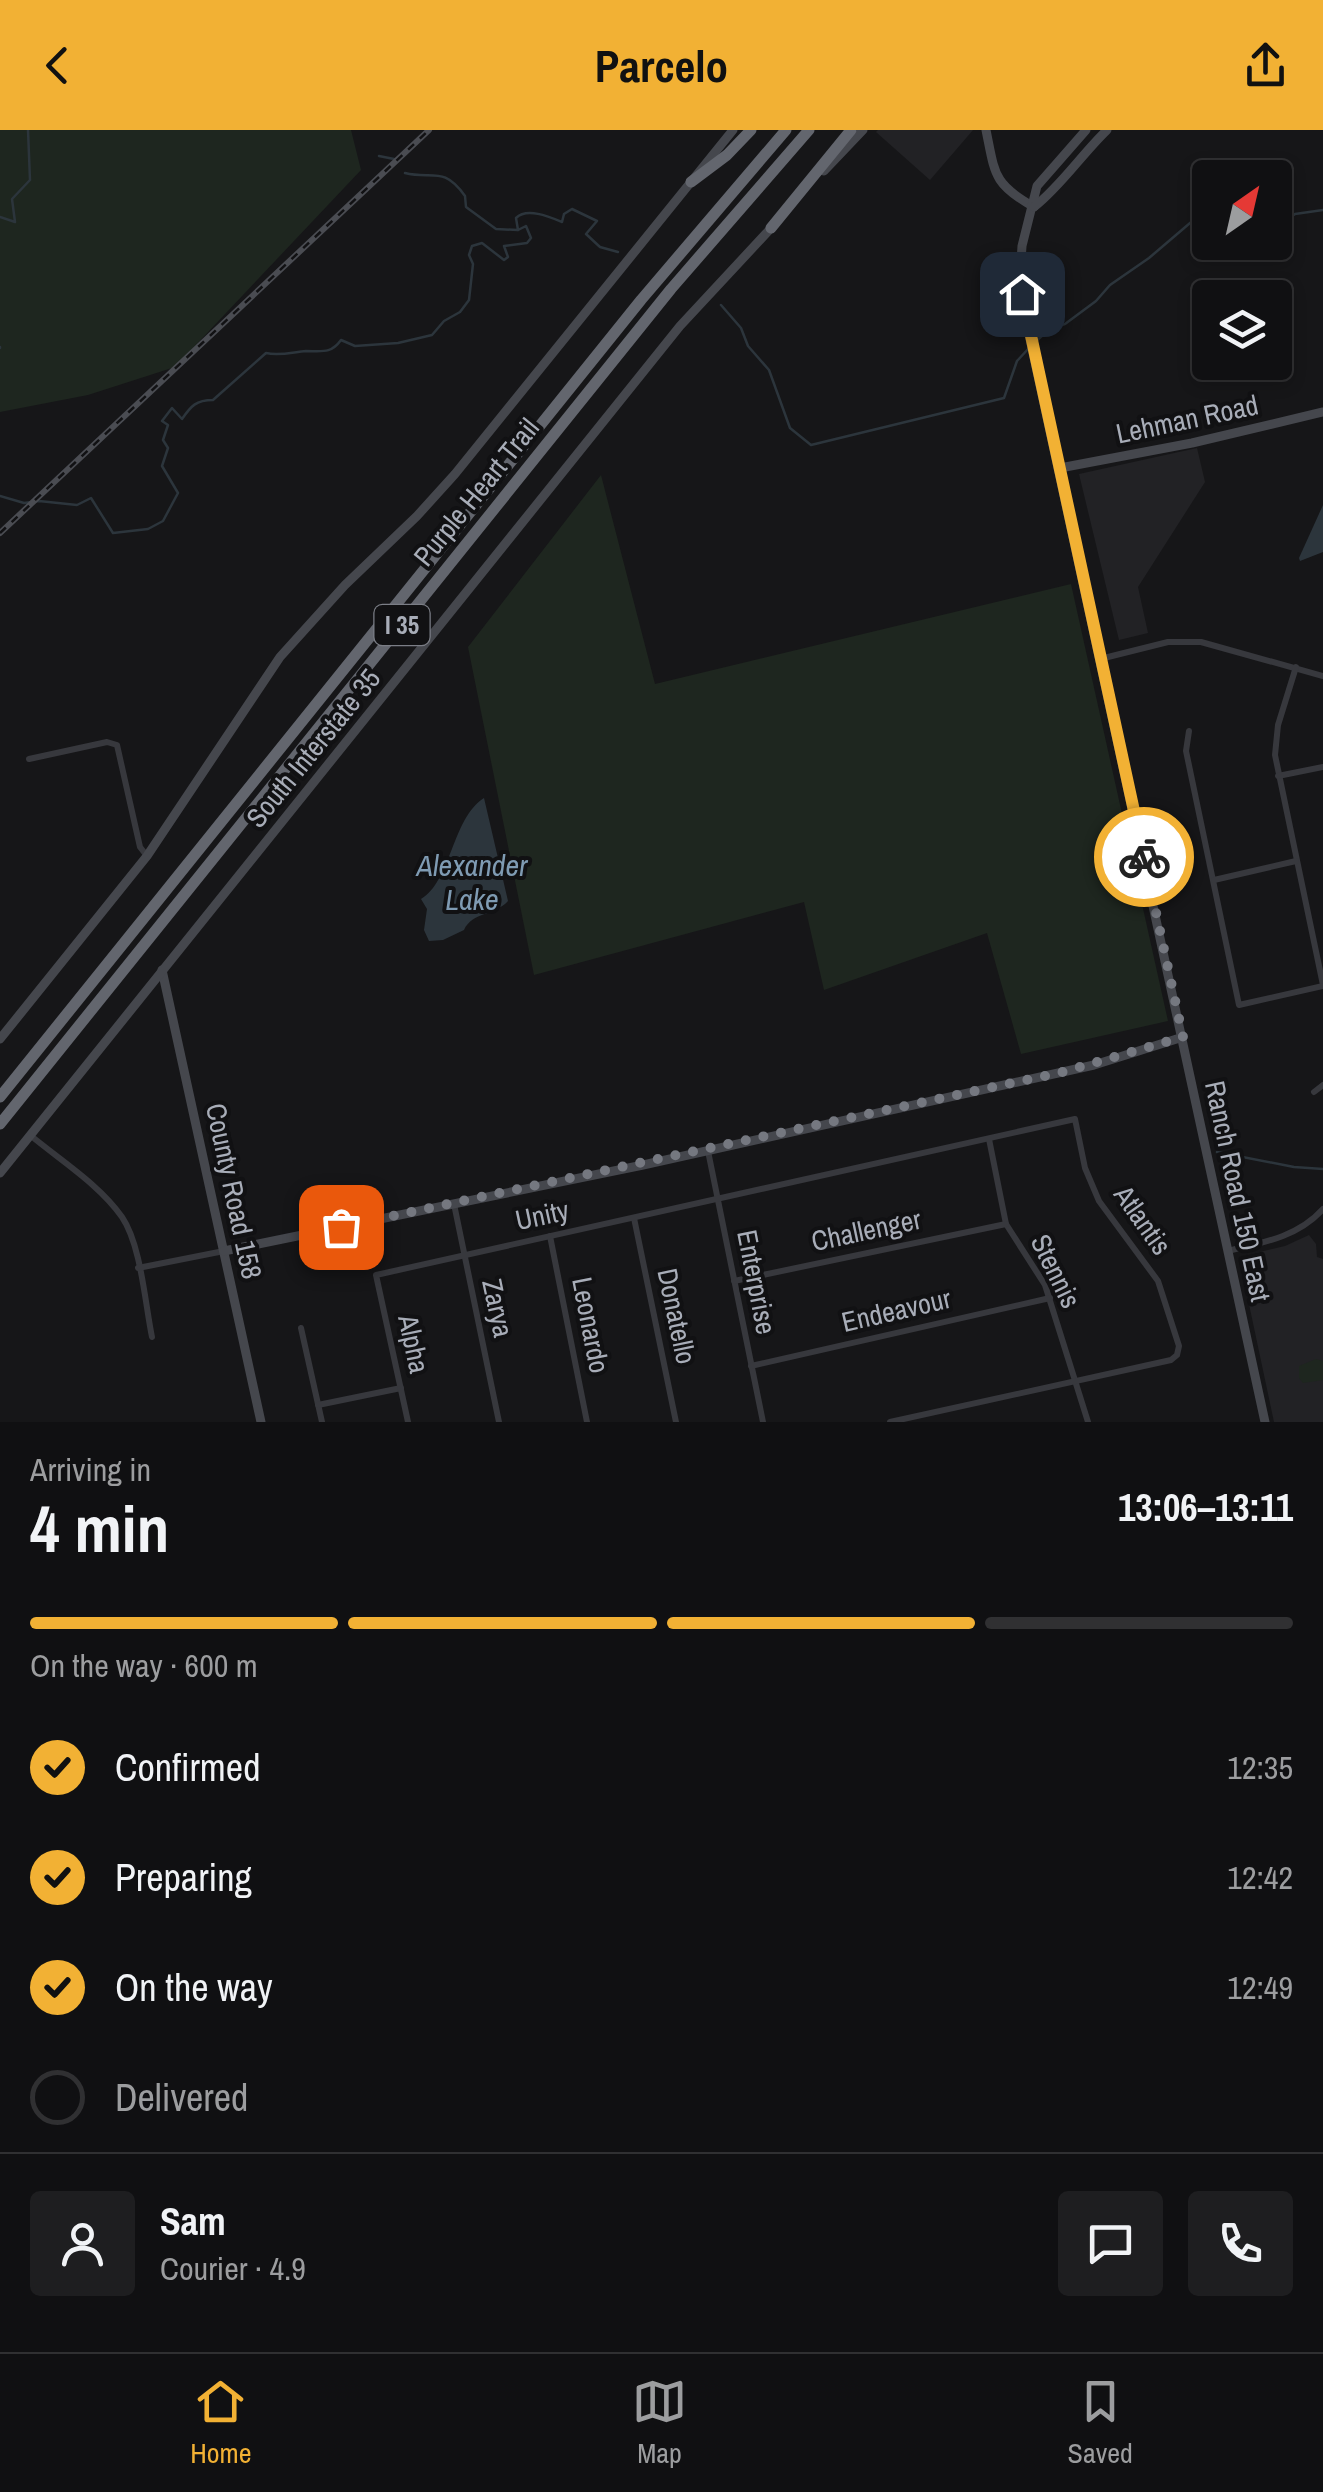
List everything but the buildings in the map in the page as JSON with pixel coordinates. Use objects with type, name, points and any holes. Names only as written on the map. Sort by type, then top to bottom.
[{"type":"highway","points":[[690,182],[727,155],[751,130]]},
{"type":"highway","name":"Purple Heart Trail","points":[[0,1097],[641,300],[786,130]]},
{"type":"highway","name":"Purple Heart Trail","points":[[0,1124],[671,290],[809,130]]},
{"type":"highway","points":[[770,228],[851,130]]},
{"type":"main road","points":[[0,1039],[147,856],[280,657],[345,584],[455,474],[732,130]]},
{"type":"main road","name":"South Interstate 35","points":[[0,1172],[680,326],[863,130]]},
{"type":"main road","points":[[986,130],[996,174],[1007,192],[1034,207]]},
{"type":"main road","name":"Ranch Road 150 East","points":[[1086,130],[1037,186],[1022,246],[1020,277],[1265,1422]]},
{"type":"main road","name":"Ranch Road 150 East","points":[[1034,207],[1052,194],[1065,173],[1107,130]]},
{"type":"main road","name":"Lehman Road","points":[[1060,468],[1323,412]]},
{"type":"main road","name":"County Road 158","points":[[162,970],[261,1422]]},
{"type":"main road","points":[[224,1251],[1094,1065],[1183,1037]]},
{"type":"street","points":[[1100,659],[1189,641],[1227,646],[1323,676]]},
{"type":"street","points":[[1189,731],[1186,751],[1239,1005],[1323,986],[1278,776],[1276,736],[1296,667]]},
{"type":"street","points":[[28,759],[107,742],[117,745],[140,847],[147,856]]},
{"type":"street","points":[[1278,776],[1323,767]]},
{"type":"street","points":[[1214,880],[1296,861]]},
{"type":"street","points":[[1314,1092],[1323,1084]]},
{"type":"street","name":"Atlantis","points":[[717,1198],[1075,1118],[1085,1168],[1100,1201],[1158,1281],[1179,1356],[890,1422]]},
{"type":"street","points":[[30,1135],[110,1202],[122,1217],[131,1236],[152,1337]]},
{"type":"street","name":"Stennis","points":[[988,1139],[1006,1224],[1040,1274],[1050,1298],[1088,1422]]},
{"type":"street","name":"Enterprise","points":[[708,1150],[763,1422]]},
{"type":"street","name":"Unity","points":[[376,1275],[717,1198]]},
{"type":"street","name":"Zarya","points":[[454,1204],[499,1422]]},
{"type":"street","points":[[1226,1252],[1282,1237],[1323,1210]]},
{"type":"street","name":"Donatello","points":[[634,1218],[676,1422]]},
{"type":"street","name":"Challenger","points":[[734,1281],[1006,1224]]},
{"type":"street","name":"Leonardo","points":[[550,1236],[588,1422]]},
{"type":"street","points":[[138,1268],[224,1251]]},
{"type":"street","name":"Alpha","points":[[376,1275],[408,1422]]},
{"type":"street","name":"Endeavour","points":[[751,1366],[1050,1298]]},
{"type":"street","points":[[301,1328],[322,1422]]},
{"type":"street","points":[[318,1405],[401,1388]]},
{"type":"street","points":[[947,1409],[950,1422]]},
{"type":"shaded area","points":[[0,130],[351,130],[361,170],[175,367],[88,395],[0,412]]},
{"type":"shaded area","points":[[878,130],[973,130],[930,180]]},
{"type":"shaded area","points":[[1197,448],[1205,482],[1138,587],[1148,633],[1119,640],[1079,474]]},
{"type":"shaded area","points":[[601,475],[655,684],[1071,584],[1168,1021],[1021,1054],[987,933],[824,990],[804,902],[534,975],[468,647]]},
{"type":"shaded area","points":[[1309,1235],[1316,1244],[1317,1257],[1323,1259],[1323,1422],[1274,1422],[1239,1257],[1285,1246]]},
{"type":"shaded area","points":[[1316,1359],[1323,1361],[1323,1380],[1303,1383],[1299,1366]]},
{"type":"water","points":[[1323,505],[1323,552],[1300,561],[1299,558]]},
{"type":"water","name":"Alexander Lake","points":[[484,798],[508,901],[473,920],[464,930],[443,940],[429,941],[424,930],[427,909],[421,899],[439,879],[465,820]]},
{"type":"waterway","points":[[0,217],[15,222],[12,199],[30,180],[28,130]]},
{"type":"waterway","points":[[379,156],[394,159]]},
{"type":"waterway","points":[[405,173],[450,180],[465,196],[466,207],[496,229],[518,230],[516,218],[526,213],[562,222],[564,214],[572,209],[597,221],[586,234],[600,247],[618,252]]},
{"type":"waterway","points":[[1292,216],[1323,210]]},
{"type":"waterway","points":[[1035,342],[1096,301],[1110,285],[1192,221]]},
{"type":"waterway","points":[[0,496],[24,503],[77,505],[91,498],[113,533],[148,529],[163,521],[178,493],[162,466],[168,448],[163,440],[168,425],[162,421],[172,408],[182,419],[195,405],[213,400],[266,353],[326,351],[341,340],[355,346],[398,343],[432,335],[469,300],[472,246],[482,243],[504,260],[508,257],[504,246],[527,243],[531,238],[526,226],[518,230]]},
{"type":"waterway","points":[[721,305],[769,370],[790,428],[811,445],[1004,398],[1017,361],[1029,348]]},
{"type":"waterway","points":[[1217,1152],[1323,1169]]},
{"type":"railway","points":[[0,533],[429,130]]},
{"type":"way so far","points":[[341,1227],[1059,1073],[1183,1037],[1144,857]]},
{"type":"route","points":[[1022,294],[1144,857]]}]
